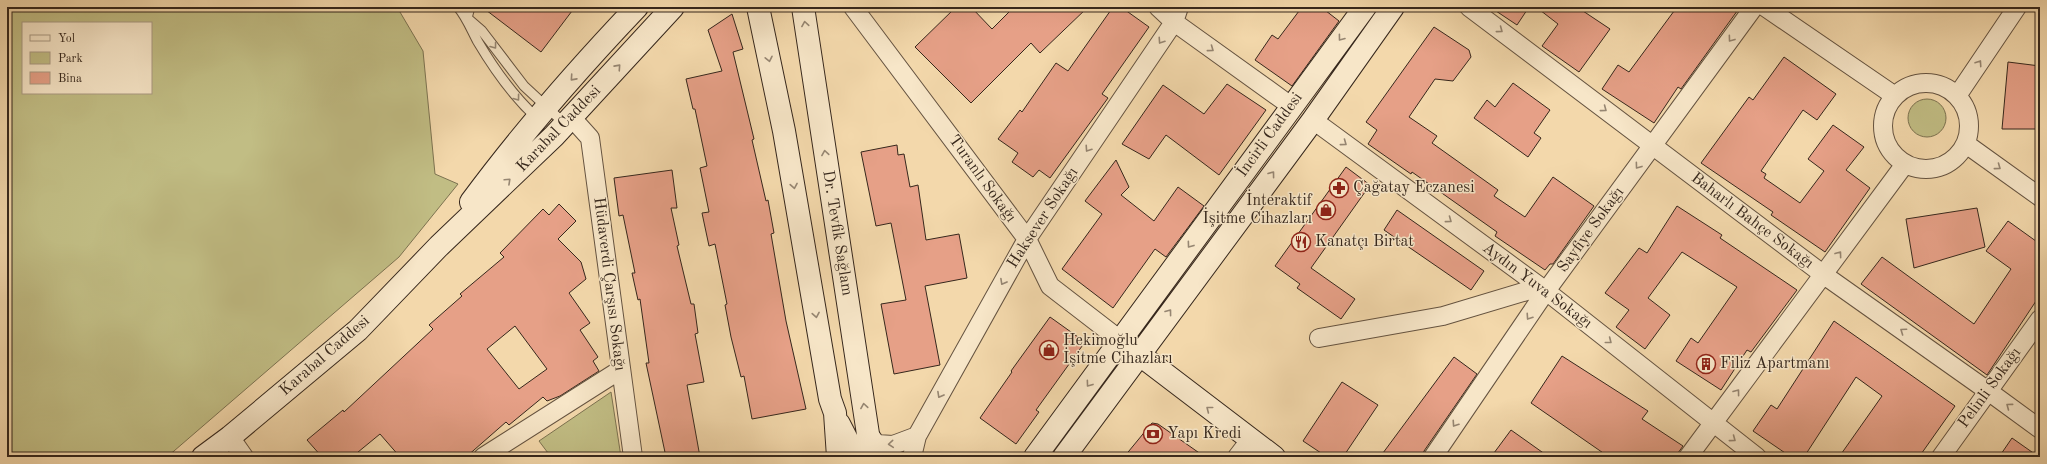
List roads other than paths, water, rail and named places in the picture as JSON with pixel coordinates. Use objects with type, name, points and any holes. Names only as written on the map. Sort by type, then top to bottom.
[{"type":"main road","name":"Karabal Caddesi","points":[[439,246],[502,160],[637,7]]},
{"type":"main road","name":"Karabal Caddesi","points":[[203,457],[230,437],[358,330],[439,246],[568,121],[673,7]]},
{"type":"main road","points":[[758,7],[784,131],[830,399],[835,414],[856,457]]},
{"type":"main road","name":"Dr. Tevfik Sağlam","points":[[803,7],[868,434],[876,457]]},
{"type":"main road","name":"İncirli Caddesi","points":[[1035,457],[1365,7]]},
{"type":"main road","name":"İncirli Caddesi","points":[[1064,457],[1138,354],[1313,120],[1393,7]]},
{"type":"main road","points":[[1120,340],[1138,354],[1243,449],[1274,457]]},
{"type":"main road","points":[[835,414],[838,457]]},
{"type":"street","name":"Turanlı Sokağı","points":[[853,7],[1027,239],[1050,286],[1120,340]]},
{"type":"street","points":[[1158,7],[1176,15],[1291,106]]},
{"type":"street","name":"Baharlı Bahçe Sokağı","points":[[1469,7],[1824,275],[2040,429]]},
{"type":"street","name":"Sayfiye Sokağı","points":[[1432,457],[1543,289],[1653,146],[1754,7]]},
{"type":"street","points":[[1765,7],[1895,96]]},
{"type":"street","points":[[1957,96],[2017,7]]},
{"type":"street","name":"Haksever Sokağı","points":[[912,457],[917,436],[1027,239],[1176,15]]},
{"type":"street","points":[[1926,83],[1937,84],[1957,96],[1965,106],[1969,119],[1969,131],[1966,144],[1958,156],[1947,165],[1933,169],[1918,169],[1905,164],[1894,156],[1887,145],[1883,132],[1883,119],[1887,107],[1895,96],[1914,84],[1926,83]]},
{"type":"street","name":"Aydın Yuva Sokağı","points":[[1313,120],[1543,289],[1713,424],[1757,457]]},
{"type":"street","name":"Hüdaverdi Çarşısı Sokağı","points":[[568,121],[590,138],[620,370],[633,457]]},
{"type":"street","points":[[1966,144],[2040,197]]},
{"type":"street","points":[[1688,457],[1905,164]]},
{"type":"street","points":[[1320,338],[1443,316],[1543,289]]},
{"type":"street","name":"Pelinli Sokağı","points":[[1941,457],[2040,319]]},
{"type":"street","points":[[483,457],[620,370]]},
{"type":"street","points":[[868,434],[878,444],[893,445],[917,436]]},
{"type":"street","points":[[230,437],[244,457]]},
{"type":"lane","points":[[458,7],[467,18],[482,31],[524,86],[542,113]]},
{"type":"lane","points":[[470,7],[467,18],[478,42],[519,102],[542,113],[568,121]]},
{"type":"place","name":"Çağatay Eczanesi","points":[[1339,188]]},
{"type":"place","name":"İnteraktif İşitme Cihazları","points":[[1326,210]]},
{"type":"place","name":"Kanatçı Birtat","points":[[1301,242]]},
{"type":"place","name":"Hekimoğlu İşitme Cihazları","points":[[1049,350]]},
{"type":"place","name":"Filiz Apartmanı","points":[[1706,364]]},
{"type":"place","name":"Yapı Kredi","points":[[1153,434]]}]
